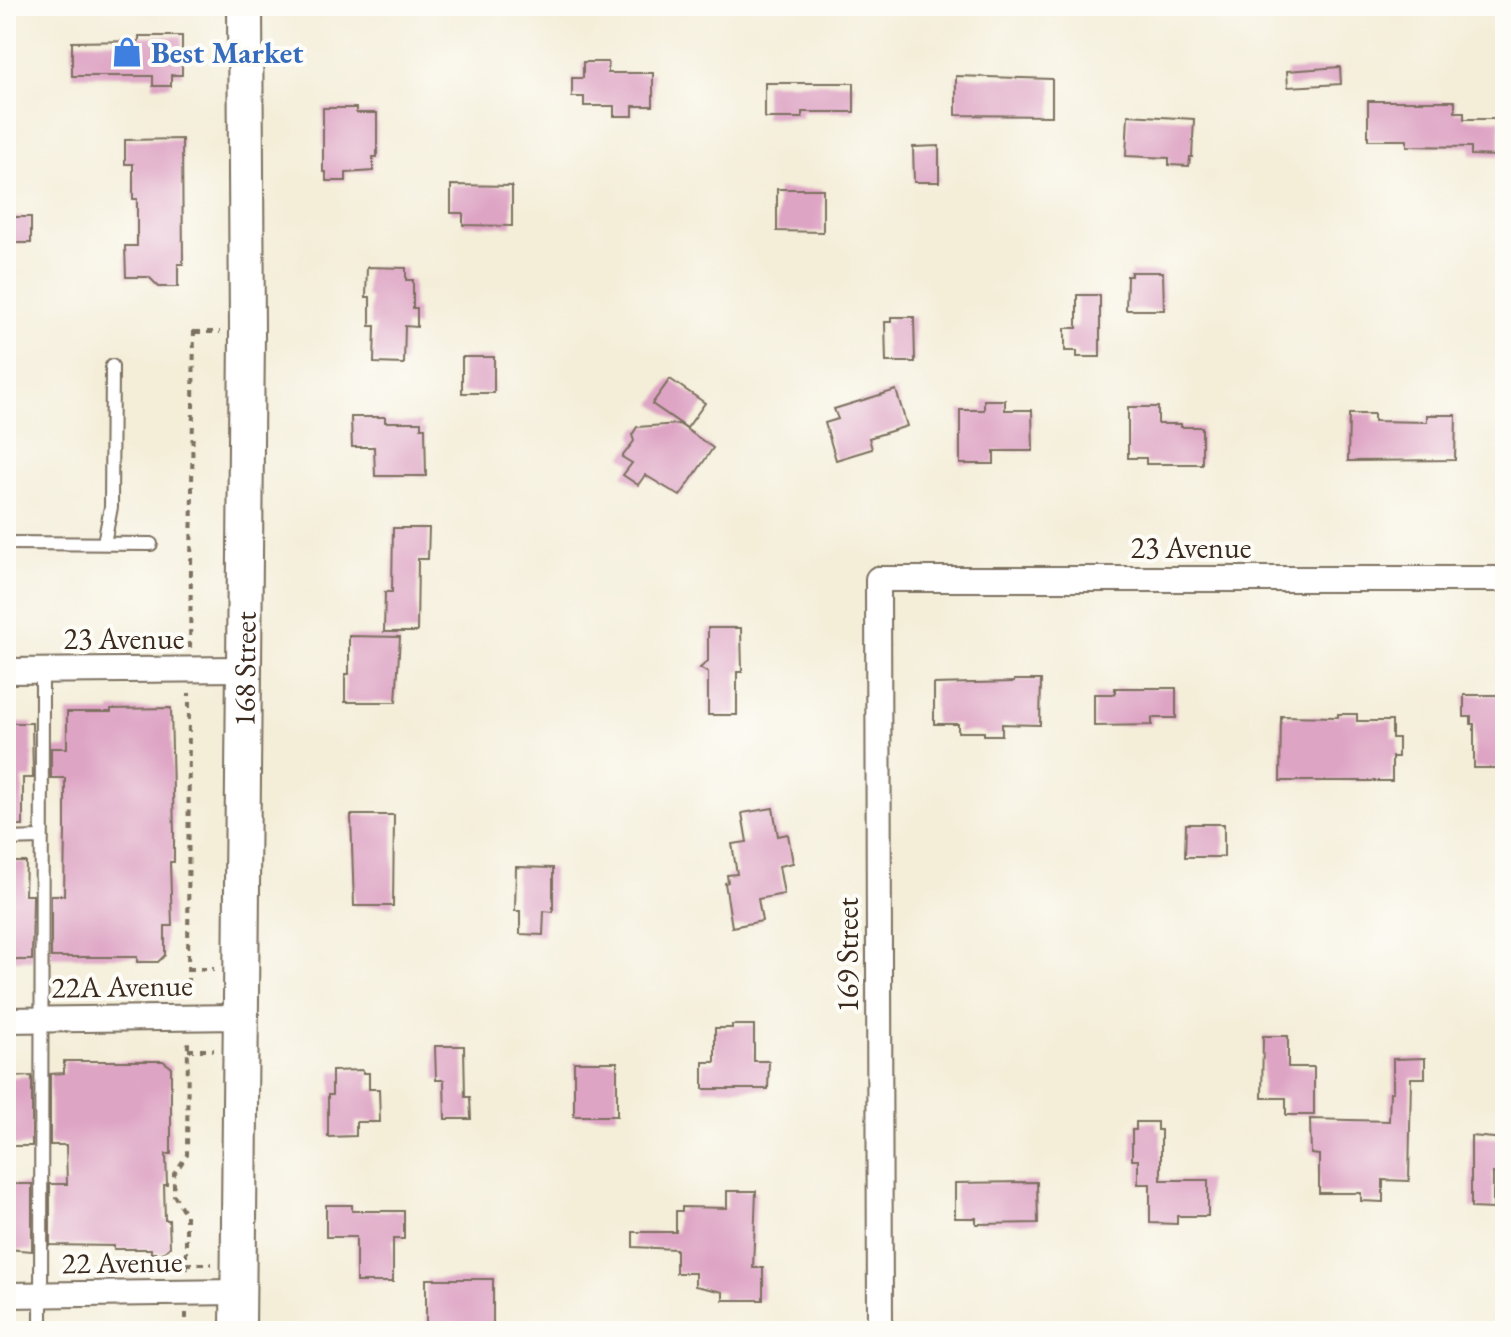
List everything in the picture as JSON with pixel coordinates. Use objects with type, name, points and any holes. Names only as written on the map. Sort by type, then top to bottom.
[{"type":"main road","name":"168 Street","points":[[238,1331],[247,332],[245,6]]},
{"type":"street","name":"23 Avenue","points":[[878,579],[1505,579]]},
{"type":"street","name":"169 Street","points":[[878,579],[880,1331]]},
{"type":"street","name":"23 Avenue","points":[[6,671],[242,669]]},
{"type":"street","name":"22A Avenue","points":[[6,1020],[240,1017]]},
{"type":"street","name":"22 Avenue","points":[[6,1295],[239,1292]]},
{"type":"lane","points":[[104,543],[111,507],[112,366]]},
{"type":"lane","points":[[6,543],[151,544]]},
{"type":"lane","points":[[41,1331],[42,670]]},
{"type":"lane","points":[[6,839],[40,838]]},
{"type":"path","points":[[190,651],[194,327]]},
{"type":"path","points":[[188,1000],[189,691]]},
{"type":"path","points":[[187,1276],[186,1215],[174,1195],[174,1174],[187,1155],[188,1038]]},
{"type":"path","points":[[186,1331],[187,1306]]},
{"type":"building","name":"Best Market","points":[[139,36],[182,36],[182,75],[171,75],[171,86],[153,86],[153,76],[72,76],[72,42],[139,41]]},
{"type":"building","points":[[583,62],[608,62],[608,73],[653,73],[653,106],[633,106],[633,116],[614,116],[614,106],[584,106],[584,97],[572,97],[572,78],[583,78]]},
{"type":"building","points":[[1340,67],[1341,84],[1288,87],[1287,71]]},
{"type":"building","points":[[956,76],[1052,79],[1052,116],[956,115]]},
{"type":"building","points":[[765,83],[854,83],[854,112],[802,112],[802,118],[765,118]]},
{"type":"building","points":[[1368,101],[1455,101],[1455,112],[1464,112],[1464,119],[1500,119],[1500,156],[1471,155],[1471,147],[1407,146],[1407,140],[1368,140]]},
{"type":"building","points":[[323,108],[356,108],[356,113],[377,113],[377,157],[373,157],[373,171],[346,173],[346,181],[326,181],[326,172],[323,172]]},
{"type":"building","points":[[1128,115],[1194,119],[1189,166],[1169,165],[1169,158],[1126,156]]},
{"type":"building","points":[[182,139],[183,264],[178,264],[178,287],[159,287],[149,277],[126,277],[125,246],[137,246],[137,199],[133,199],[133,164],[125,164],[125,140]]},
{"type":"building","points":[[939,146],[939,182],[914,182],[913,147]]},
{"type":"building","points":[[451,185],[512,186],[512,226],[463,225],[463,213],[451,213]]},
{"type":"building","points":[[777,189],[823,189],[823,232],[777,231]]},
{"type":"building","points":[[7,217],[31,217],[31,243],[7,243]]},
{"type":"building","points":[[367,267],[406,268],[406,280],[413,280],[417,327],[405,326],[404,364],[374,363],[375,326],[370,326],[370,297],[366,297]]},
{"type":"building","points":[[1131,272],[1163,272],[1164,310],[1126,310],[1127,276],[1131,276]]},
{"type":"building","points":[[1077,295],[1100,295],[1100,357],[1077,357],[1077,351],[1065,351],[1065,328],[1077,328]]},
{"type":"building","points":[[891,317],[914,317],[915,362],[886,362],[885,322],[891,322]]},
{"type":"building","points":[[462,357],[494,357],[494,393],[462,393]]},
{"type":"building","points":[[670,379],[705,403],[687,428],[652,404]]},
{"type":"building","points":[[896,390],[907,426],[869,438],[872,449],[836,460],[825,423],[838,419],[834,409]]},
{"type":"building","points":[[984,400],[1005,400],[1005,410],[1032,410],[1033,451],[994,451],[994,464],[960,464],[960,410],[984,410]]},
{"type":"building","points":[[1128,407],[1158,407],[1158,424],[1202,427],[1202,464],[1146,464],[1146,458],[1128,458]]},
{"type":"building","points":[[1349,414],[1374,414],[1374,421],[1427,422],[1427,415],[1456,415],[1455,460],[1348,461]]},
{"type":"building","points":[[351,417],[385,417],[385,422],[421,422],[421,428],[425,428],[426,476],[375,476],[374,447],[352,447]]},
{"type":"building","points":[[679,424],[713,448],[680,496],[645,475],[638,485],[623,475],[632,463],[622,457],[634,441],[632,435],[637,427]]},
{"type":"building","points":[[393,528],[429,528],[428,559],[418,559],[417,632],[384,632],[385,592],[392,592]]},
{"type":"building","points":[[708,628],[741,628],[742,672],[737,672],[737,715],[708,715],[708,673],[700,668],[708,661]]},
{"type":"building","points":[[349,636],[400,637],[396,702],[345,702]]},
{"type":"building","points":[[1041,680],[1040,725],[1002,724],[1002,735],[984,735],[984,732],[958,732],[958,724],[934,724],[934,684]]},
{"type":"building","points":[[1115,688],[1176,688],[1176,718],[1152,718],[1152,725],[1094,726],[1094,694],[1115,694]]},
{"type":"building","points":[[1464,695],[1503,695],[1505,760],[1497,768],[1474,768],[1474,724],[1471,724],[1471,717],[1464,717]]},
{"type":"building","points":[[171,708],[174,862],[170,862],[172,926],[165,926],[165,955],[158,962],[137,962],[137,957],[51,957],[51,895],[64,895],[65,778],[51,778],[51,748],[67,748],[67,712]]},
{"type":"building","points":[[1338,714],[1357,714],[1357,721],[1392,721],[1392,738],[1398,738],[1398,757],[1392,757],[1392,781],[1280,781],[1281,716],[1338,717]]},
{"type":"building","points":[[6,723],[32,723],[33,778],[23,778],[23,826],[6,826]]},
{"type":"building","points":[[773,808],[778,836],[788,834],[793,863],[779,866],[784,894],[758,899],[762,921],[732,927],[725,883],[728,882],[727,875],[737,874],[732,844],[747,842],[742,813]]},
{"type":"building","points":[[351,815],[394,815],[393,906],[354,906]]},
{"type":"building","points":[[1186,824],[1224,824],[1224,857],[1185,857]]},
{"type":"building","points":[[6,862],[26,862],[25,895],[33,895],[32,960],[6,960]]},
{"type":"building","points":[[516,867],[553,868],[553,912],[544,911],[543,935],[520,934],[520,911],[515,911]]},
{"type":"building","points":[[732,1025],[754,1025],[754,1061],[769,1061],[768,1089],[703,1089],[703,1062],[715,1062],[715,1028],[732,1028]]},
{"type":"building","points":[[1263,1036],[1288,1036],[1288,1067],[1314,1067],[1314,1115],[1286,1115],[1286,1098],[1262,1098]]},
{"type":"building","points":[[435,1046],[464,1046],[465,1097],[470,1097],[471,1119],[445,1119],[444,1080],[436,1080]]},
{"type":"building","points":[[1425,1058],[1425,1078],[1411,1078],[1409,1181],[1383,1180],[1383,1202],[1361,1201],[1361,1193],[1319,1193],[1319,1155],[1311,1154],[1310,1119],[1389,1121],[1393,1059]]},
{"type":"building","points":[[64,1061],[163,1061],[171,1067],[171,1154],[166,1154],[167,1185],[164,1185],[170,1247],[163,1253],[151,1253],[151,1249],[114,1249],[114,1246],[50,1245],[50,1184],[67,1184],[66,1145],[50,1145],[50,1074],[64,1073]]},
{"type":"building","points":[[574,1062],[617,1062],[617,1116],[574,1116]]},
{"type":"building","points":[[363,1070],[363,1073],[369,1073],[369,1089],[379,1089],[380,1122],[356,1122],[356,1136],[328,1137],[328,1095],[332,1095],[332,1071]]},
{"type":"building","points":[[32,1076],[32,1146],[6,1146],[6,1082],[11,1082],[11,1077]]},
{"type":"building","points":[[1136,1122],[1157,1122],[1157,1130],[1161,1130],[1161,1180],[1208,1180],[1208,1216],[1177,1216],[1177,1224],[1150,1223],[1150,1184],[1138,1184],[1138,1160],[1132,1160],[1132,1130],[1136,1130]]},
{"type":"building","points":[[1471,1136],[1505,1139],[1505,1173],[1493,1173],[1493,1209],[1471,1208]]},
{"type":"building","points":[[1037,1182],[1038,1223],[976,1224],[976,1218],[955,1218],[955,1183]]},
{"type":"building","points":[[6,1184],[32,1184],[32,1251],[6,1249]]},
{"type":"building","points":[[727,1191],[756,1191],[753,1268],[763,1268],[763,1300],[723,1300],[723,1292],[695,1286],[695,1273],[676,1273],[676,1249],[633,1247],[633,1232],[676,1232],[676,1211],[682,1211],[682,1207],[727,1208]]},
{"type":"building","points":[[326,1205],[352,1205],[352,1211],[404,1211],[404,1239],[393,1239],[393,1282],[356,1282],[356,1237],[326,1237]]},
{"type":"building","points":[[426,1279],[493,1279],[493,1324],[426,1324]]},
{"type":"place","name":"Best Market","points":[[127,52]]}]
